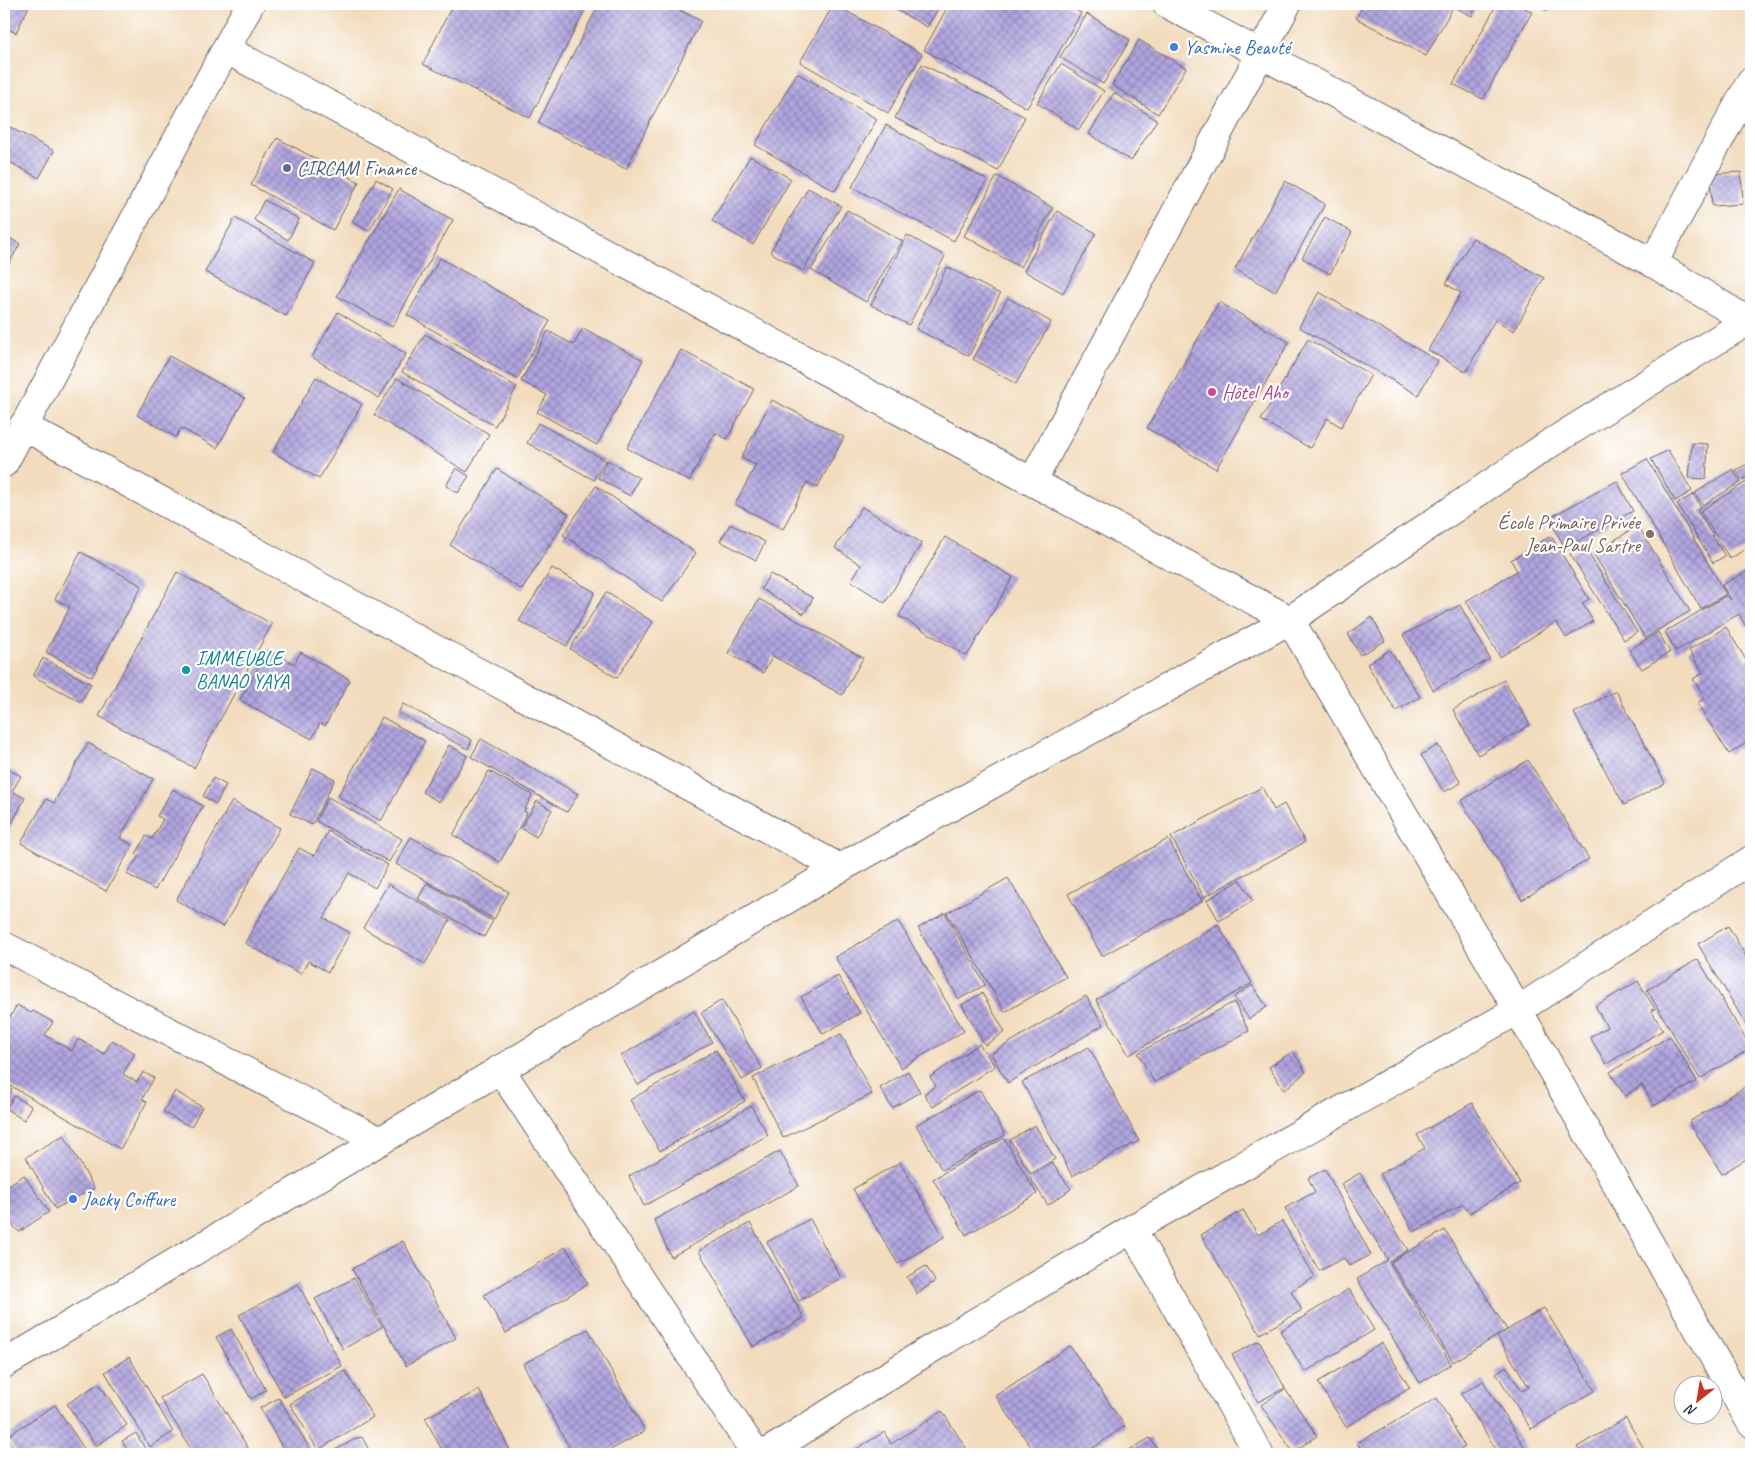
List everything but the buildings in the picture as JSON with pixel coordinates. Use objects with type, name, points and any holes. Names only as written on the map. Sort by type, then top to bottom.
[{"type":"street","points":[[4,462],[227,50],[250,4]]},
{"type":"street","points":[[4,1364],[840,868],[1290,620],[1546,446],[1750,320],[1653,263],[1167,4]]},
{"type":"street","points":[[1033,480],[1287,4]]},
{"type":"street","points":[[227,50],[1033,480],[1290,620],[1518,1010],[1751,1423]]},
{"type":"street","points":[[1653,263],[1751,81]]},
{"type":"street","points":[[23,426],[840,868]]},
{"type":"street","points":[[765,1454],[932,1348],[1132,1228],[1518,1010],[1751,860]]},
{"type":"street","points":[[4,946],[380,1141]]},
{"type":"street","points":[[500,1069],[756,1454]]},
{"type":"street","points":[[1132,1228],[1259,1454]]},
{"type":"place","name":"Yasmine Beauté","points":[[1174,47]]},
{"type":"place","name":"CIRCAM Finance","points":[[287,168]]},
{"type":"place","name":"Hôtel Aho","points":[[1212,392]]},
{"type":"place","name":"École Primaire Privée Jean-Paul Sartre","points":[[1650,534]]},
{"type":"place","name":"IMMEUBLE BANAO YAYA","points":[[186,670]]},
{"type":"place","name":"Jacky Coiffure","points":[[73,1199]]}]
